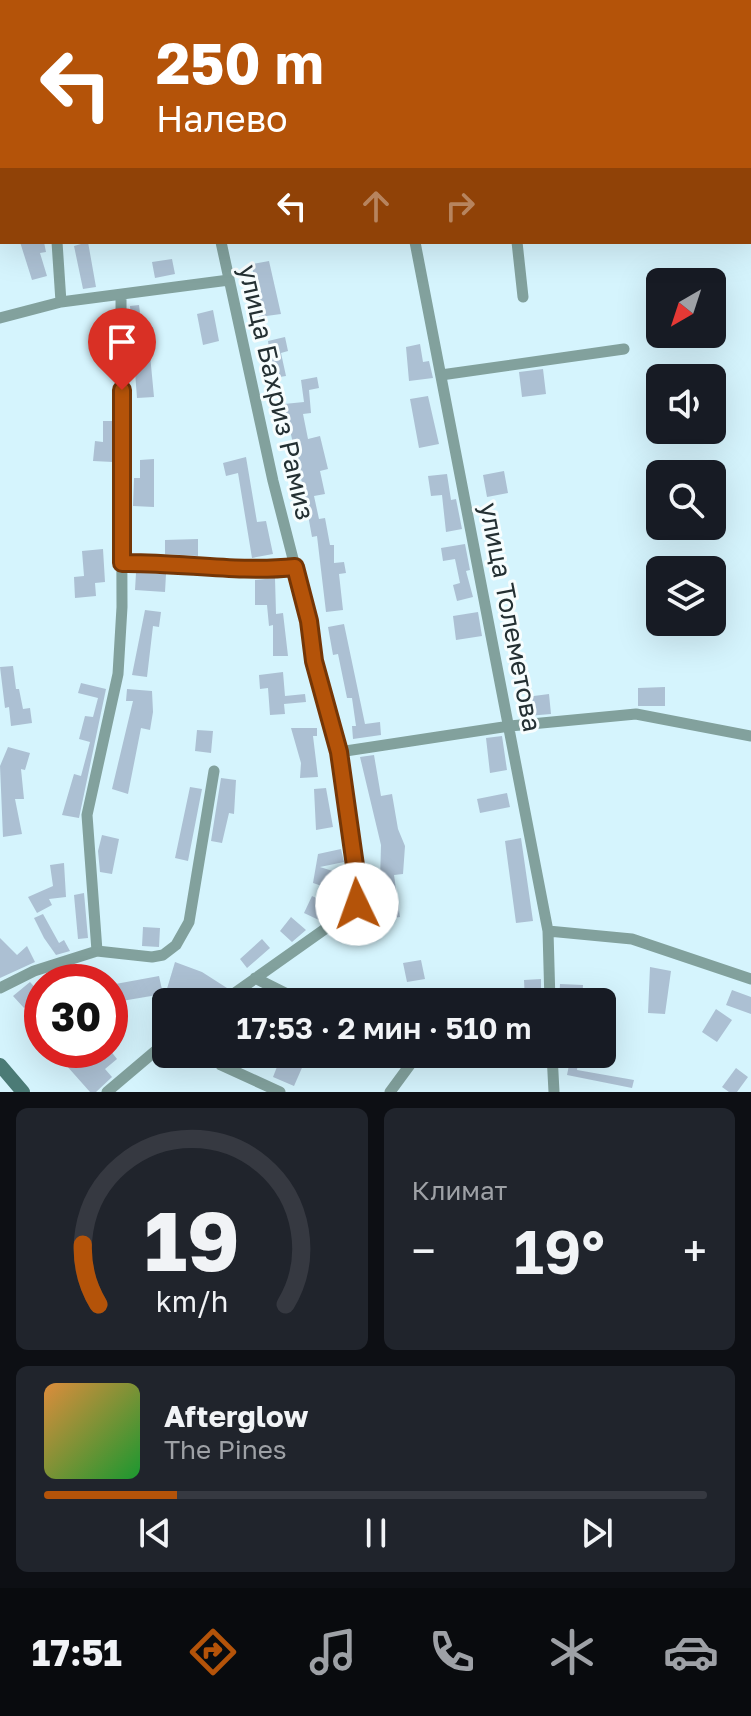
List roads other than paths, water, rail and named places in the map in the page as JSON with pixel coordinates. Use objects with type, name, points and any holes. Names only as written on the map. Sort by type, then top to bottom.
[{"type":"main road","points":[[0,1065],[23,1092]]},
{"type":"street","points":[[57,244],[61,302]]},
{"type":"street","name":"улица Бахриз Рамиз","points":[[221,244],[309,621],[314,661],[339,752],[359,894],[357,904],[241,988]]},
{"type":"street","name":"улица Толеметова","points":[[415,244],[548,931],[550,988]]},
{"type":"street","points":[[517,244],[523,297]]},
{"type":"street","points":[[0,318],[61,302],[229,280]]},
{"type":"street","points":[[97,951],[87,815],[118,674],[122,563],[121,295]]},
{"type":"street","points":[[441,375],[624,349]]},
{"type":"street","points":[[122,563],[185,563],[250,572],[295,567]]},
{"type":"street","name":"улица Толеметова","points":[[339,752],[510,726],[636,714],[751,736]]},
{"type":"street","points":[[0,988],[34,971],[97,951],[152,957],[176,945],[189,922],[214,771]]},
{"type":"street","points":[[548,931],[632,939],[751,979]]},
{"type":"street","points":[[255,978],[275,988]]},
{"type":"street","points":[[107,1092],[152,1054]]},
{"type":"street","points":[[228,1068],[280,1092]]},
{"type":"street","points":[[390,1092],[408,1068]]},
{"type":"street","points":[[553,1068],[554,1092]]}]
